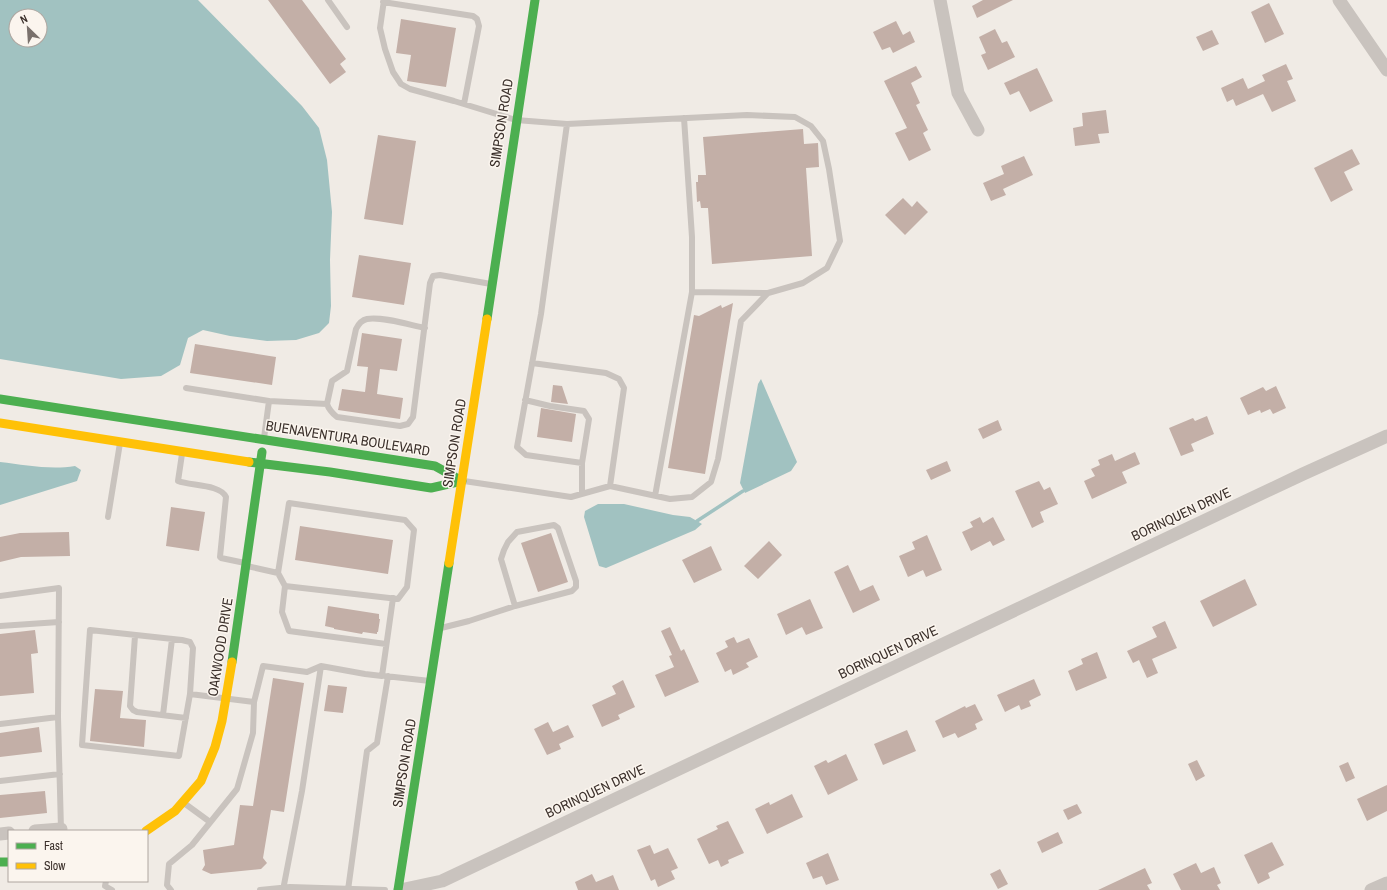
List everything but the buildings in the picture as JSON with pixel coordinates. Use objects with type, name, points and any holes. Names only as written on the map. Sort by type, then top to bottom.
[{"type":"main road","name":"SIMPSON ROAD","points":[[399,890],[535,0]]},
{"type":"main road","name":"BUENAVENTURA BOULEVARD","points":[[0,399],[435,466],[462,481]]},
{"type":"main road","points":[[0,423],[260,464],[330,472],[431,488],[462,481]]},
{"type":"main road","name":"OAKWOOD DRIVE","points":[[147,830],[175,811],[183,802],[200,781],[215,747],[226,699],[264,439]]},
{"type":"street","points":[[940,0],[958,93],[978,130]]},
{"type":"street","points":[[1339,0],[1387,70]]},
{"type":"street","name":"BORINQUEN DRIVE","points":[[399,890],[442,881],[1303,474],[1387,436]]},
{"type":"street","points":[[1371,890],[1387,883]]},
{"type":"lane","points":[[328,0],[347,27]]},
{"type":"lane","points":[[464,104],[479,26],[476,19],[473,16],[383,1],[380,28],[385,49],[393,72],[401,84],[410,89],[516,120],[567,124],[747,115],[795,117],[810,126],[823,141],[829,169],[840,241],[827,268],[803,283],[768,293],[692,292]]},
{"type":"lane","points":[[655,496],[692,292],[692,237],[684,118]]},
{"type":"lane","points":[[567,124],[541,314],[517,447],[526,455],[582,463]]},
{"type":"lane","points":[[425,328],[376,318],[366,319],[359,324],[356,329],[346,371],[332,381],[327,404],[332,413],[337,417],[400,426],[408,424],[413,417],[425,328],[430,283],[433,276],[440,275],[492,285]]},
{"type":"lane","points":[[462,481],[571,497],[610,486],[670,499],[692,497],[711,482],[718,459],[741,321],[768,293]]},
{"type":"lane","points":[[532,363],[606,373],[620,379],[624,388],[610,486]]},
{"type":"lane","points":[[186,388],[269,401],[327,404]]},
{"type":"lane","points":[[525,400],[550,406],[584,411],[589,419],[582,463],[582,494]]},
{"type":"lane","points":[[264,439],[269,401]]},
{"type":"lane","points":[[108,517],[120,442]]},
{"type":"lane","points":[[182,451],[178,481],[218,490],[225,494],[226,497],[220,557],[278,573]]},
{"type":"lane","points":[[285,586],[398,599],[407,587],[414,530],[405,520],[289,503],[278,573],[285,586],[282,612],[289,631],[386,644]]},
{"type":"lane","points":[[439,628],[469,622],[515,606],[572,591],[576,587],[576,581],[558,528],[554,525],[517,532],[508,542],[504,550],[501,559],[515,606]]},
{"type":"lane","points":[[0,596],[59,588],[58,717],[61,830]]},
{"type":"lane","points":[[382,676],[393,598]]},
{"type":"lane","points":[[0,626],[59,622]]},
{"type":"lane","points":[[90,630],[172,639],[190,642],[193,648],[190,694],[179,756],[82,745],[90,630]]},
{"type":"lane","points":[[135,636],[130,706],[137,712],[186,718]]},
{"type":"lane","points":[[163,715],[172,639]]},
{"type":"lane","points":[[171,890],[168,885],[169,864],[192,845],[237,789],[253,733],[254,702],[263,666],[307,672],[321,666],[365,674],[430,681]]},
{"type":"lane","points":[[284,889],[302,791],[321,666]]},
{"type":"lane","points":[[348,889],[367,751],[376,743],[388,676]]},
{"type":"lane","points":[[190,694],[254,702]]},
{"type":"lane","points":[[0,724],[58,717]]},
{"type":"lane","points":[[0,781],[60,774]]},
{"type":"lane","points":[[183,802],[210,822]]},
{"type":"lane","points":[[104,886],[112,890]]},
{"type":"lane","points":[[260,890],[385,890]]},
{"type":"water","points":[[0,0],[198,0],[302,106],[319,128],[327,160],[332,212],[330,260],[331,306],[329,323],[319,333],[296,340],[267,341],[230,336],[203,330],[188,338],[180,365],[161,376],[121,379],[0,359]]},
{"type":"water","points":[[761,379],[797,462],[791,471],[745,493],[740,483],[758,384]]},
{"type":"water","points":[[0,462],[28,466],[75,466],[81,470],[77,481],[0,505]]},
{"type":"water","points":[[598,504],[624,504],[673,515],[690,517],[702,524],[695,530],[606,568],[599,566],[584,517],[585,511]]},
{"type":"waterway","points":[[697,521],[743,491]]},
{"type":"traffic: fast","points":[[487,319],[535,0]]},
{"type":"traffic: fast","points":[[0,399],[435,466],[462,481]]},
{"type":"traffic: fast","points":[[232,662],[262,452]]},
{"type":"traffic: fast","points":[[249,462],[330,472],[431,488],[462,481]]},
{"type":"traffic: fast","points":[[398,890],[449,563]]},
{"type":"traffic: fast","points":[[0,862],[8,862]]},
{"type":"traffic: slow","points":[[449,563],[487,319]]},
{"type":"traffic: slow","points":[[0,423],[249,462]]},
{"type":"traffic: slow","points":[[147,830],[175,811],[201,781],[215,747],[222,721],[232,662]]}]
